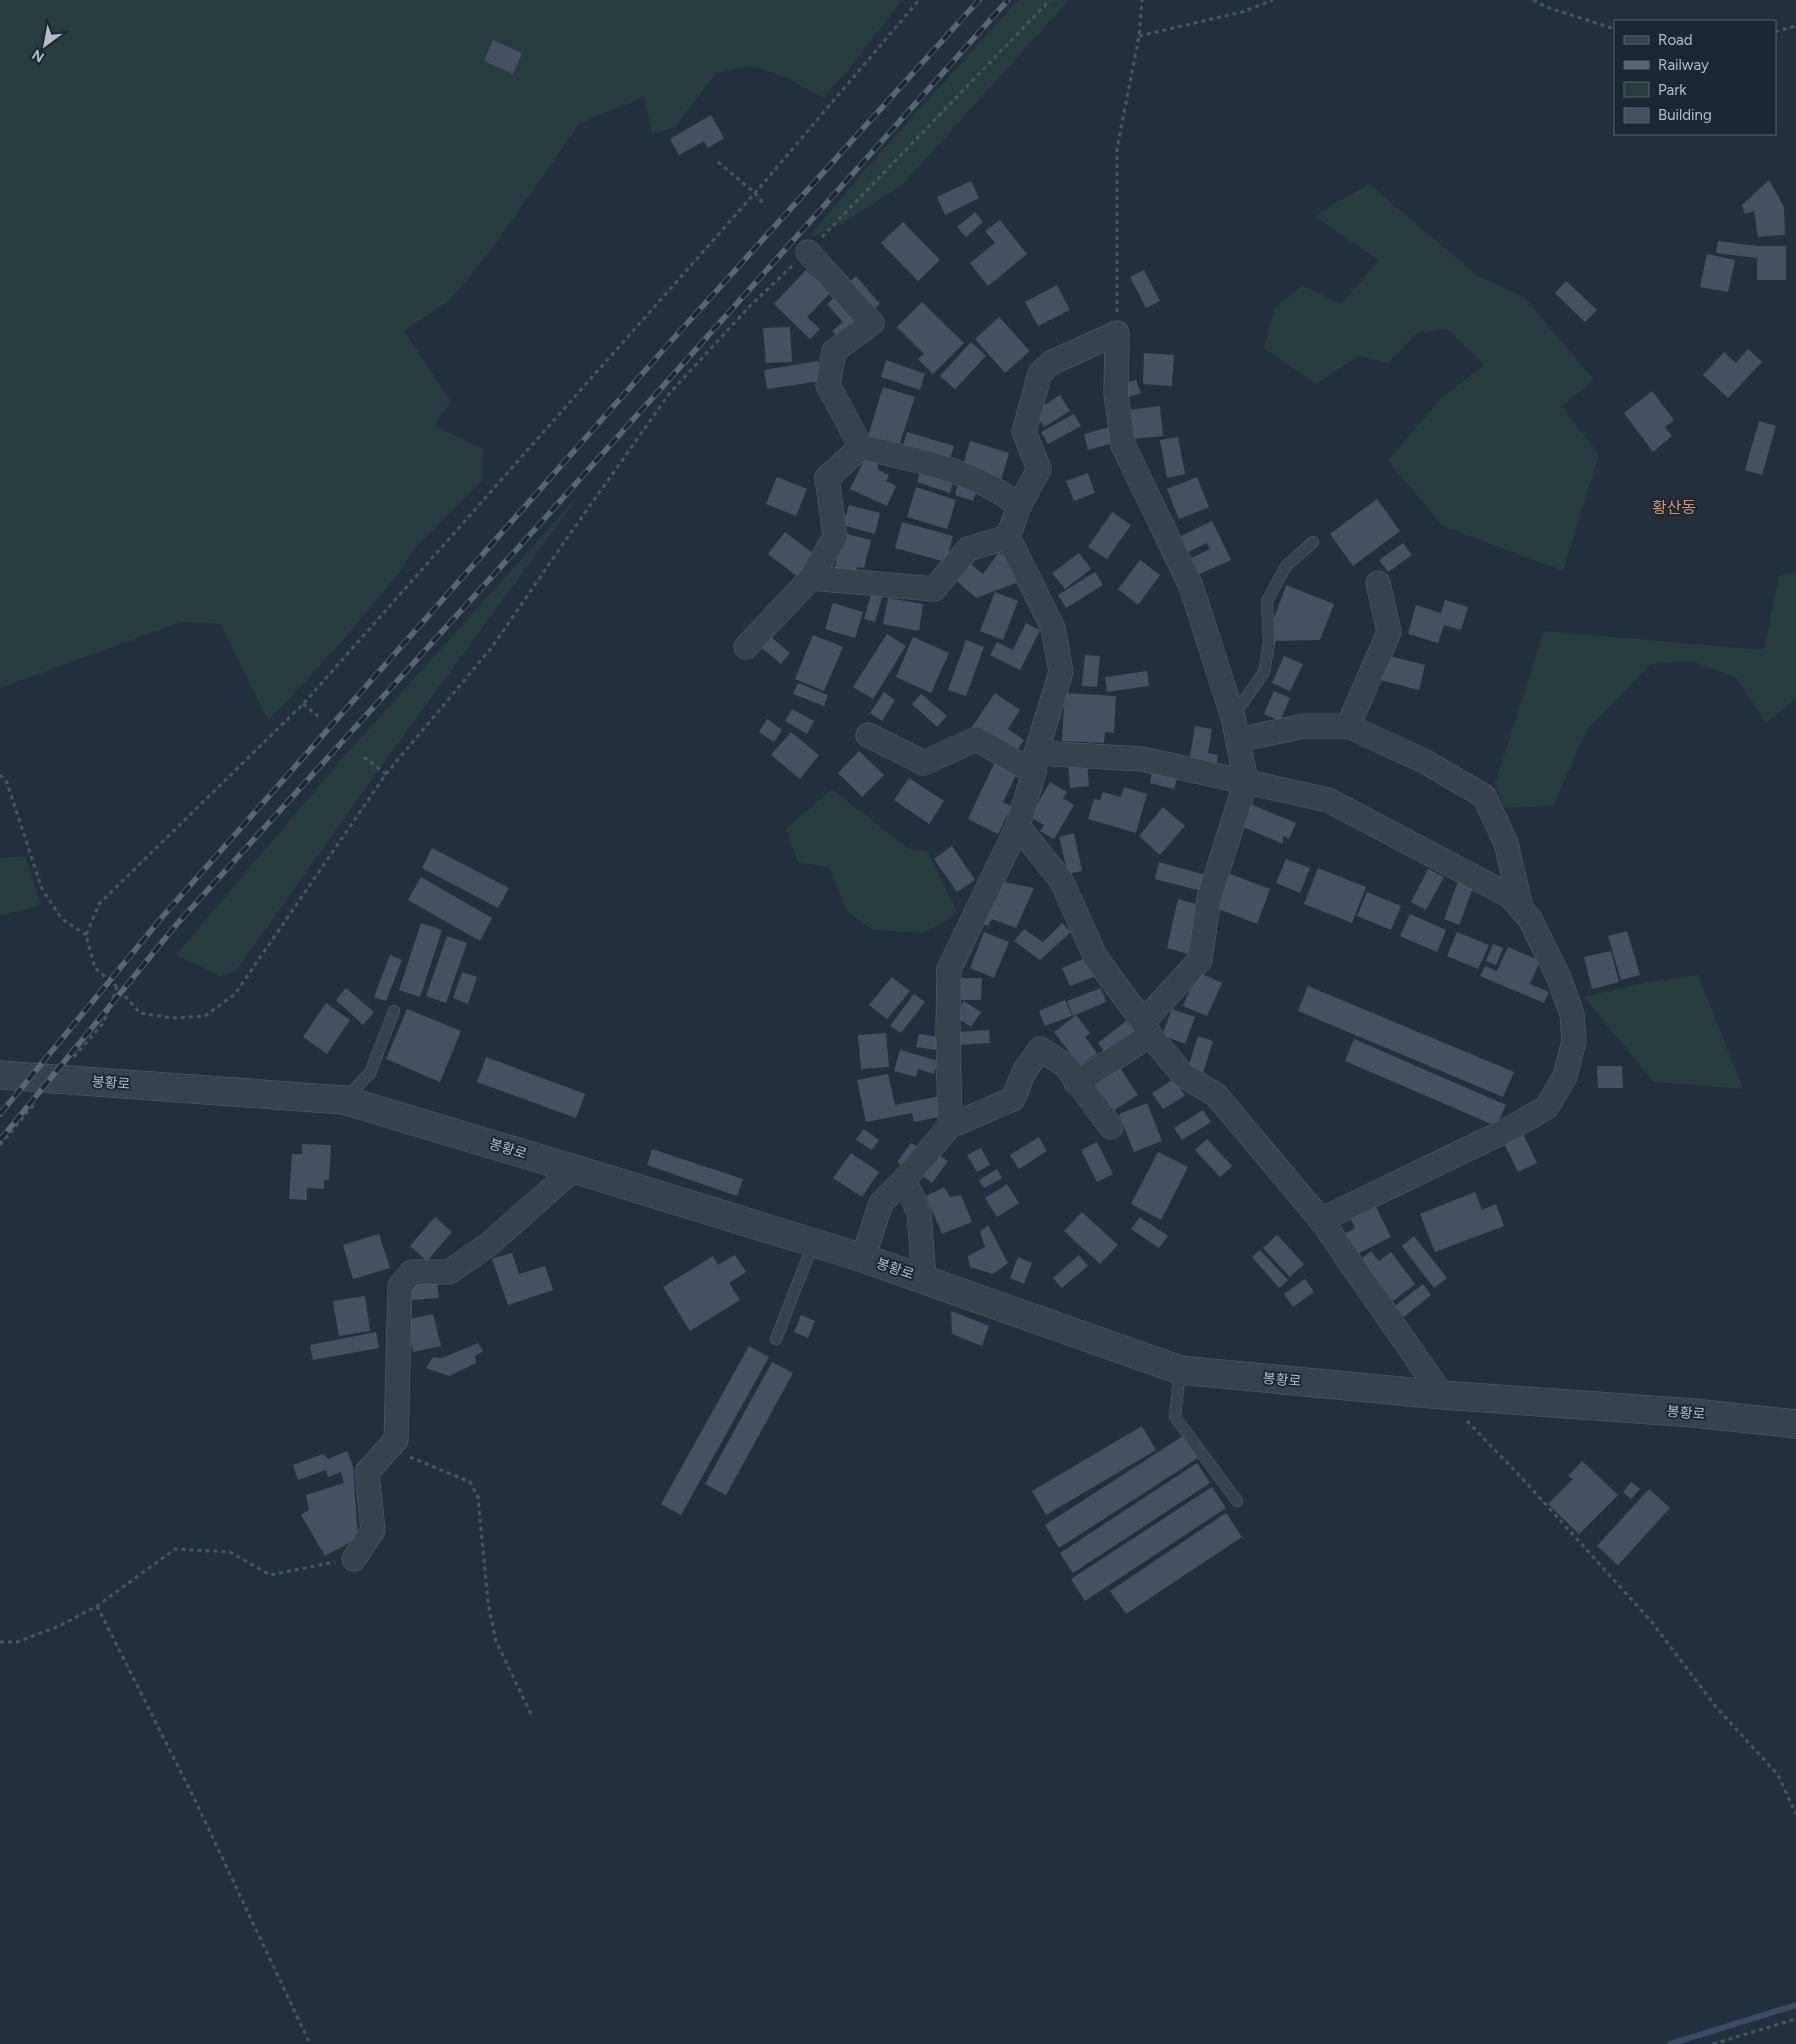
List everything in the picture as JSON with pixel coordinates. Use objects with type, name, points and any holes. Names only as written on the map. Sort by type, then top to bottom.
[{"type":"street","points":[[808,252],[872,323],[834,351],[828,384],[861,447],[940,466],[1003,493],[1019,506]]},
{"type":"street","points":[[950,1126],[949,968],[1018,826],[1061,672],[1053,628],[1008,537],[1019,506],[1039,469],[1024,432],[1040,373],[1052,363],[1117,333],[1116,394],[1123,446],[1191,586],[1233,717],[1246,781],[1209,898],[1200,960],[1147,1028],[1076,1083]]},
{"type":"street","points":[[746,648],[812,578],[835,537],[827,478],[861,447]]},
{"type":"street","points":[[812,578],[934,589],[968,549],[1008,537]]},
{"type":"street","points":[[1348,726],[1389,632],[1378,583]]},
{"type":"street","points":[[1238,740],[1304,726],[1348,726],[1424,761],[1484,796],[1506,843],[1521,908]]},
{"type":"street","points":[[868,735],[924,763],[976,739],[1035,762],[1142,760],[1328,800],[1510,896],[1530,919],[1559,978],[1572,1014],[1574,1041],[1566,1076],[1548,1106],[1513,1127],[1321,1220]]},
{"type":"street","points":[[1018,826],[1061,880],[1096,958],[1182,1075],[1216,1095],[1321,1220],[1442,1395]]},
{"type":"street","points":[[863,1258],[881,1203],[904,1180],[950,1126],[1013,1099],[1024,1072],[1040,1049],[1064,1064],[1076,1083],[1111,1127]]},
{"type":"street","name":"봉황로","points":[[0,1075],[344,1100],[863,1258],[1180,1370],[1442,1395],[1694,1413],[1796,1424]]},
{"type":"street","points":[[354,1558],[373,1530],[367,1472],[396,1440],[400,1286],[412,1272],[449,1272],[488,1245],[574,1169]]},
{"type":"street","points":[[904,1180],[919,1212],[924,1279]]},
{"type":"lane","points":[[1233,717],[1264,672],[1269,644],[1266,601],[1286,566],[1314,542]]},
{"type":"lane","points":[[344,1100],[370,1073],[394,1011]]},
{"type":"lane","points":[[776,1340],[813,1244]]},
{"type":"lane","points":[[1180,1370],[1175,1417],[1238,1501]]},
{"type":"path","points":[[919,0],[755,193],[303,704],[99,904],[86,935],[95,968],[118,987],[140,1013],[172,1018],[205,1016],[235,994],[386,774],[492,648],[669,394],[749,307],[808,252],[1050,0]]},
{"type":"path","points":[[1117,333],[1117,149],[1139,36],[1142,0]]},
{"type":"path","points":[[1139,36],[1242,12],[1273,0]]},
{"type":"path","points":[[1533,0],[1614,29]]},
{"type":"path","points":[[1776,32],[1796,26]]},
{"type":"path","points":[[718,162],[755,193],[765,206]]},
{"type":"path","points":[[303,704],[318,716]]},
{"type":"path","points":[[364,757],[386,774]]},
{"type":"path","points":[[0,775],[6,780],[42,889],[62,920],[86,935]]},
{"type":"path","points":[[1442,1395],[1528,1484],[1651,1621],[1716,1707],[1778,1775],[1796,1814]]},
{"type":"path","points":[[388,1449],[470,1482],[478,1497],[488,1603],[496,1641],[531,1714]]},
{"type":"path","points":[[0,1642],[18,1642],[59,1626],[97,1606],[175,1549],[230,1552],[270,1575],[354,1558]]},
{"type":"path","points":[[97,1606],[194,1798],[310,2044]]},
{"type":"path","points":[[1713,2044],[1796,2019]]},
{"type":"green space","points":[[0,0],[902,0],[847,72],[822,98],[790,79],[752,66],[716,73],[675,127],[652,134],[644,97],[579,124],[494,246],[449,301],[404,331],[451,402],[434,425],[483,449],[482,481],[416,546],[400,572],[337,647],[268,721],[221,624],[181,622],[0,688]]},
{"type":"green space","points":[[1018,0],[1069,0],[902,185],[842,224],[808,238],[870,164]]},
{"type":"green space","points":[[1369,184],[1478,276],[1524,297],[1594,380],[1562,406],[1599,455],[1563,571],[1442,526],[1388,460],[1442,397],[1484,365],[1447,329],[1417,333],[1388,363],[1359,356],[1316,384],[1264,348],[1274,309],[1302,286],[1341,304],[1379,260],[1314,216]]},
{"type":"green space","points":[[580,494],[385,761],[235,972],[219,976],[176,955],[340,761]]},
{"type":"green space","points":[[1796,572],[1796,701],[1794,700],[1766,723],[1737,679],[1693,661],[1651,664],[1588,728],[1553,806],[1504,808],[1495,783],[1544,631],[1764,650],[1779,575]]},
{"type":"green space","points":[[832,789],[909,849],[927,851],[958,913],[925,933],[873,930],[847,912],[829,867],[798,862],[786,829]]},
{"type":"green space","points":[[25,856],[41,905],[0,916],[0,858]]},
{"type":"green space","points":[[1698,975],[1743,1089],[1654,1082],[1584,997],[1648,982]]},
{"type":"building","points":[[493,40],[522,53],[513,74],[484,61]]},
{"type":"building","points":[[711,115],[724,138],[708,148],[704,141],[679,155],[670,139]]},
{"type":"building","points":[[1769,180],[1784,207],[1785,235],[1758,237],[1754,211],[1745,214],[1742,205]]},
{"type":"building","points":[[971,181],[979,198],[945,215],[937,197]]},
{"type":"building","points":[[975,212],[983,222],[966,237],[957,227]]},
{"type":"building","points":[[1000,220],[1027,254],[988,286],[970,263],[995,243],[985,231]]},
{"type":"building","points":[[903,222],[940,260],[918,281],[881,243]]},
{"type":"building","points":[[1718,241],[1757,246],[1786,246],[1786,280],[1757,280],[1757,258],[1716,253]]},
{"type":"building","points":[[1707,254],[1735,260],[1728,292],[1700,287]]},
{"type":"building","points":[[806,270],[830,293],[807,317],[820,329],[810,339],[774,304]]},
{"type":"building","points":[[1144,270],[1160,301],[1146,308],[1130,277]]},
{"type":"building","points":[[856,276],[880,304],[870,312],[846,285]]},
{"type":"building","points":[[1566,281],[1597,310],[1585,322],[1555,293]]},
{"type":"building","points":[[1057,285],[1070,310],[1038,326],[1025,302]]},
{"type":"building","points":[[837,295],[859,320],[839,338],[832,331],[843,322],[827,304]]},
{"type":"building","points":[[922,302],[964,343],[933,374],[918,359],[924,354],[897,327]]},
{"type":"building","points":[[999,317],[1030,351],[1005,373],[975,339]]},
{"type":"building","points":[[790,327],[792,362],[766,363],[763,328]]},
{"type":"building","points":[[971,342],[986,356],[955,389],[940,376]]},
{"type":"building","points":[[1748,349],[1762,362],[1728,398],[1703,375],[1724,352],[1736,363]]},
{"type":"building","points":[[1144,353],[1174,355],[1172,386],[1143,384]]},
{"type":"building","points":[[886,360],[925,374],[920,390],[881,377]]},
{"type":"building","points":[[818,361],[821,381],[767,389],[764,370]]},
{"type":"building","points":[[1136,380],[1141,393],[1125,398],[1121,384]]},
{"type":"building","points":[[883,387],[915,397],[898,449],[867,440]]},
{"type":"building","points":[[1652,391],[1674,420],[1665,427],[1672,436],[1653,452],[1624,413]]},
{"type":"building","points":[[1060,395],[1070,411],[1044,427],[1034,412]]},
{"type":"building","points":[[1160,406],[1163,436],[1131,439],[1128,410]]},
{"type":"building","points":[[1074,414],[1081,426],[1048,444],[1041,432]]},
{"type":"building","points":[[1759,421],[1776,426],[1762,475],[1745,470]]},
{"type":"building","points":[[1113,426],[1117,442],[1088,450],[1084,434]]},
{"type":"building","points":[[907,432],[954,446],[949,462],[902,448]]},
{"type":"building","points":[[1178,437],[1185,474],[1167,478],[1160,440]]},
{"type":"building","points":[[970,441],[1009,453],[1001,480],[962,468]]},
{"type":"building","points":[[866,456],[878,463],[878,470],[889,475],[886,481],[896,486],[887,506],[850,489]]},
{"type":"building","points":[[921,468],[954,479],[950,493],[917,482]]},
{"type":"building","points":[[1088,473],[1095,493],[1074,501],[1066,481]]},
{"type":"building","points":[[777,477],[807,489],[796,516],[766,504]]},
{"type":"building","points":[[1197,477],[1209,507],[1179,519],[1167,489]]},
{"type":"building","points":[[959,480],[978,486],[973,501],[955,495]]},
{"type":"building","points":[[916,487],[956,500],[947,529],[907,517]]},
{"type":"building","points":[[1377,499],[1400,531],[1353,566],[1330,534]]},
{"type":"building","points":[[849,505],[880,513],[875,534],[843,525]]},
{"type":"building","points":[[1112,512],[1131,525],[1107,559],[1088,547]]},
{"type":"building","points":[[1212,521],[1231,560],[1193,577],[1185,561],[1210,549],[1207,543],[1188,552],[1181,536]]},
{"type":"building","points":[[902,522],[953,536],[946,562],[895,548]]},
{"type":"building","points":[[785,532],[815,555],[798,577],[768,554]]},
{"type":"building","points":[[843,533],[871,540],[864,568],[857,567],[855,577],[834,571]]},
{"type":"building","points":[[1403,543],[1412,555],[1388,572],[1379,560]]},
{"type":"building","points":[[999,552],[1012,563],[1019,582],[976,598],[951,576],[966,560],[983,574]]},
{"type":"building","points":[[1079,553],[1091,569],[1065,589],[1052,573]]},
{"type":"building","points":[[1140,560],[1160,575],[1138,605],[1118,589]]},
{"type":"building","points":[[1095,572],[1103,585],[1066,608],[1058,595]]},
{"type":"building","points":[[1286,585],[1334,604],[1320,640],[1273,641],[1273,621]]},
{"type":"building","points":[[873,588],[884,591],[875,622],[864,619]]},
{"type":"building","points":[[995,592],[1018,601],[1003,640],[980,631]]},
{"type":"building","points":[[888,598],[923,604],[919,631],[883,624]]},
{"type":"building","points":[[1445,600],[1468,607],[1461,630],[1444,625],[1438,643],[1408,634],[1416,605],[1441,613]]},
{"type":"building","points":[[833,603],[863,612],[855,638],[825,629]]},
{"type":"building","points":[[1026,623],[1040,630],[1020,670],[990,655],[997,642],[1013,650]]},
{"type":"building","points":[[887,634],[906,646],[873,699],[853,687]]},
{"type":"building","points":[[813,635],[843,647],[824,691],[795,679]]},
{"type":"building","points":[[770,636],[790,653],[781,664],[760,647]]},
{"type":"building","points":[[913,637],[949,653],[931,693],[896,677]]},
{"type":"building","points":[[966,640],[984,647],[966,696],[948,690]]},
{"type":"building","points":[[1085,655],[1100,656],[1097,687],[1082,686]]},
{"type":"building","points":[[1386,655],[1425,665],[1419,690],[1380,680]]},
{"type":"building","points":[[1284,656],[1303,664],[1290,691],[1272,683]]},
{"type":"building","points":[[1147,671],[1149,686],[1107,692],[1105,677]]},
{"type":"building","points":[[798,683],[828,695],[824,706],[793,694]]},
{"type":"building","points":[[1274,691],[1290,698],[1280,721],[1264,714]]},
{"type":"building","points":[[884,692],[895,700],[882,721],[870,713]]},
{"type":"building","points":[[995,693],[1020,710],[1008,729],[1024,740],[1014,755],[972,727]]},
{"type":"building","points":[[1065,693],[1116,696],[1114,733],[1105,732],[1104,743],[1062,741]]},
{"type":"building","points":[[921,694],[947,716],[937,727],[912,704]]},
{"type":"building","points":[[792,709],[814,721],[807,734],[785,721]]},
{"type":"building","points":[[767,719],[782,730],[774,742],[759,732]]},
{"type":"building","points":[[1195,726],[1212,729],[1208,753],[1218,755],[1216,767],[1189,762]]},
{"type":"building","points":[[791,732],[819,755],[800,779],[771,755]]},
{"type":"building","points":[[859,751],[884,775],[862,797],[838,773]]},
{"type":"building","points":[[995,762],[1017,773],[1003,802],[1012,806],[998,834],[968,819]]},
{"type":"building","points":[[1087,762],[1089,786],[1070,788],[1068,763]]},
{"type":"building","points":[[1153,768],[1178,774],[1174,789],[1150,783]]},
{"type":"building","points":[[909,778],[944,801],[929,824],[894,800]]},
{"type":"building","points":[[1050,782],[1067,792],[1063,798],[1074,805],[1054,839],[1040,831],[1044,825],[1030,817]]},
{"type":"building","points":[[1124,787],[1147,794],[1136,833],[1088,819],[1094,799],[1100,800],[1103,792],[1121,797]]},
{"type":"building","points":[[1250,804],[1296,823],[1289,839],[1283,836],[1283,844],[1241,826]]},
{"type":"building","points":[[1163,807],[1185,826],[1160,855],[1139,836]]},
{"type":"building","points":[[1074,833],[1082,871],[1068,874],[1059,837]]},
{"type":"building","points":[[952,846],[975,880],[957,892],[934,859]]},
{"type":"building","points":[[432,848],[509,888],[498,908],[422,868]]},
{"type":"building","points":[[1286,859],[1310,868],[1300,893],[1276,883]]},
{"type":"building","points":[[1159,862],[1206,875],[1201,891],[1155,879]]},
{"type":"building","points":[[1318,868],[1366,887],[1352,923],[1304,904]]},
{"type":"building","points":[[1428,869],[1444,877],[1426,910],[1411,902]]},
{"type":"building","points":[[1225,872],[1270,889],[1257,924],[1213,907]]},
{"type":"building","points":[[421,877],[492,918],[480,941],[408,900]]},
{"type":"building","points":[[1459,879],[1474,885],[1459,925],[1444,919]]},
{"type":"building","points":[[1000,881],[1034,888],[1016,928],[992,919],[988,926],[979,922]]},
{"type":"building","points":[[1367,892],[1401,906],[1391,930],[1357,916]]},
{"type":"building","points":[[1178,899],[1199,905],[1188,954],[1167,948]]},
{"type":"building","points":[[1410,914],[1446,930],[1437,952],[1400,936]]},
{"type":"building","points":[[421,923],[442,930],[420,997],[399,990]]},
{"type":"building","points":[[1062,923],[1071,932],[1040,960],[1014,941],[1024,929],[1043,942]]},
{"type":"building","points":[[1627,931],[1640,975],[1621,980],[1608,936]]},
{"type":"building","points":[[984,932],[1009,942],[994,978],[970,968]]},
{"type":"building","points":[[1457,932],[1489,945],[1478,969],[1447,956]]},
{"type":"building","points":[[447,936],[467,943],[446,1003],[426,996]]},
{"type":"building","points":[[1493,944],[1503,948],[1496,965],[1486,961]]},
{"type":"building","points":[[1508,947],[1540,961],[1530,984],[1549,992],[1544,1003],[1480,976],[1485,966],[1497,971]]},
{"type":"building","points":[[1611,951],[1619,982],[1592,989],[1584,957]]},
{"type":"building","points":[[390,955],[402,960],[386,1001],[374,997]]},
{"type":"building","points":[[1088,957],[1096,976],[1070,986],[1062,968]]},
{"type":"building","points":[[462,972],[477,977],[468,1004],[453,998]]},
{"type":"building","points":[[1198,972],[1222,983],[1207,1016],[1183,1006]]},
{"type":"building","points":[[892,977],[910,991],[887,1019],[869,1005]]},
{"type":"building","points":[[958,978],[982,978],[981,1000],[958,1000]]},
{"type":"building","points":[[1308,986],[1514,1072],[1503,1097],[1298,1011]]},
{"type":"building","points":[[346,988],[374,1012],[363,1025],[336,1000]]},
{"type":"building","points":[[1101,988],[1106,1002],[1073,1016],[1067,1001]]},
{"type":"building","points":[[914,994],[925,1002],[901,1033],[890,1026]]},
{"type":"building","points":[[1065,1000],[1072,1016],[1045,1026],[1039,1011]]},
{"type":"building","points":[[964,1001],[981,1012],[971,1027],[955,1016]]},
{"type":"building","points":[[326,1003],[350,1020],[327,1054],[303,1037]]},
{"type":"building","points":[[407,1009],[461,1031],[440,1082],[386,1059]]},
{"type":"building","points":[[1172,1009],[1195,1017],[1185,1044],[1162,1035]]},
{"type":"building","points":[[1076,1015],[1090,1033],[1085,1037],[1097,1053],[1080,1066],[1054,1032]]},
{"type":"building","points":[[1126,1021],[1136,1033],[1107,1055],[1098,1043]]},
{"type":"building","points":[[989,1030],[990,1043],[956,1045],[955,1032]]},
{"type":"building","points":[[886,1033],[889,1067],[861,1069],[858,1035]]},
{"type":"building","points":[[919,1034],[939,1037],[937,1050],[916,1047]]},
{"type":"building","points":[[1198,1036],[1213,1041],[1202,1076],[1187,1071]]},
{"type":"building","points":[[1354,1039],[1506,1105],[1496,1126],[1345,1061]]},
{"type":"building","points":[[900,1050],[938,1061],[934,1074],[918,1069],[916,1077],[894,1071]]},
{"type":"building","points":[[486,1057],[585,1094],[576,1118],[477,1082]]},
{"type":"building","points":[[1116,1062],[1138,1095],[1111,1112],[1090,1079]]},
{"type":"building","points":[[1597,1066],[1622,1066],[1623,1088],[1598,1088]]},
{"type":"building","points":[[888,1074],[895,1105],[940,1096],[944,1116],[914,1122],[912,1113],[866,1122],[857,1080]]},
{"type":"building","points":[[1174,1079],[1185,1096],[1163,1109],[1152,1093]]},
{"type":"building","points":[[1147,1103],[1162,1141],[1134,1152],[1119,1114]]},
{"type":"building","points":[[1203,1110],[1211,1122],[1182,1140],[1174,1128]]},
{"type":"building","points":[[863,1129],[879,1140],[872,1150],[856,1140]]},
{"type":"building","points":[[1523,1134],[1537,1163],[1518,1172],[1504,1143]]},
{"type":"building","points":[[1039,1137],[1047,1151],[1019,1169],[1010,1155]]},
{"type":"building","points":[[1207,1139],[1232,1166],[1220,1177],[1195,1150]]},
{"type":"building","points":[[1097,1142],[1113,1174],[1097,1182],[1081,1150]]},
{"type":"building","points":[[911,1143],[919,1148],[906,1168],[897,1162]]},
{"type":"building","points":[[302,1144],[331,1145],[329,1180],[324,1180],[324,1189],[307,1188],[307,1200],[289,1199],[292,1154],[302,1154]]},
{"type":"building","points":[[981,1148],[990,1165],[977,1172],[967,1155]]},
{"type":"building","points":[[652,1149],[743,1179],[737,1196],[647,1165]]},
{"type":"building","points":[[1158,1152],[1188,1167],[1161,1220],[1131,1204]]},
{"type":"building","points":[[851,1153],[879,1172],[862,1197],[833,1178]]},
{"type":"building","points":[[935,1153],[948,1161],[932,1183],[920,1174]]},
{"type":"building","points":[[997,1169],[1002,1178],[984,1188],[979,1180]]},
{"type":"building","points":[[1007,1184],[1019,1203],[997,1217],[985,1198]]},
{"type":"building","points":[[944,1187],[950,1197],[961,1195],[972,1222],[942,1234],[926,1196]]},
{"type":"building","points":[[1475,1192],[1482,1210],[1496,1204],[1504,1226],[1435,1252],[1420,1214]]},
{"type":"building","points":[[1374,1203],[1391,1237],[1355,1255],[1344,1234],[1355,1228],[1349,1216]]},
{"type":"building","points":[[1082,1212],[1118,1245],[1100,1264],[1064,1231]]},
{"type":"building","points":[[435,1217],[452,1232],[427,1261],[410,1246]]},
{"type":"building","points":[[1140,1217],[1168,1236],[1159,1248],[1131,1229]]},
{"type":"building","points":[[988,1225],[1008,1263],[993,1274],[970,1267],[968,1256],[985,1247],[980,1232]]},
{"type":"building","points":[[379,1234],[390,1268],[353,1279],[343,1245]]},
{"type":"building","points":[[1277,1235],[1304,1264],[1290,1277],[1263,1248]]},
{"type":"building","points":[[1414,1236],[1447,1278],[1434,1288],[1402,1246]]},
{"type":"building","points":[[1260,1250],[1288,1280],[1279,1288],[1252,1257]]},
{"type":"building","points":[[1371,1251],[1379,1261],[1391,1252],[1415,1284],[1393,1301],[1360,1260]]},
{"type":"building","points":[[512,1253],[519,1274],[545,1266],[553,1290],[508,1305],[492,1259]]},
{"type":"building","points":[[735,1255],[746,1272],[729,1283],[740,1300],[690,1331],[663,1287],[713,1256],[718,1265]]},
{"type":"building","points":[[1079,1255],[1088,1266],[1062,1288],[1053,1278]]},
{"type":"building","points":[[1018,1257],[1032,1263],[1024,1284],[1010,1278]]},
{"type":"building","points":[[1305,1279],[1314,1292],[1293,1307],[1284,1294]]},
{"type":"building","points":[[437,1282],[439,1298],[412,1300],[410,1285]]},
{"type":"building","points":[[1423,1284],[1431,1295],[1404,1317],[1395,1306]]},
{"type":"building","points":[[365,1296],[370,1331],[339,1336],[333,1301]]},
{"type":"building","points":[[951,1311],[989,1326],[982,1346],[952,1334]]},
{"type":"building","points":[[433,1314],[441,1346],[413,1352],[406,1320]]},
{"type":"building","points":[[801,1315],[815,1321],[808,1338],[794,1332]]},
{"type":"building","points":[[376,1332],[379,1348],[313,1360],[310,1345]]},
{"type":"building","points":[[478,1343],[483,1351],[475,1356],[476,1363],[449,1376],[426,1368],[433,1357],[442,1358]]},
{"type":"building","points":[[749,1346],[769,1357],[681,1515],[661,1504]]},
{"type":"building","points":[[772,1362],[793,1373],[726,1495],[705,1484]]},
{"type":"building","points":[[1142,1426],[1156,1450],[1046,1515],[1032,1491]]},
{"type":"building","points":[[1183,1436],[1198,1458],[1059,1548],[1045,1525]]},
{"type":"building","points":[[347,1451],[353,1467],[358,1538],[325,1556],[301,1515],[309,1510],[306,1495],[344,1483],[341,1472],[328,1477],[326,1470],[298,1480],[293,1465],[323,1454],[328,1459]]},
{"type":"building","points":[[1582,1461],[1618,1495],[1579,1534],[1548,1504],[1573,1479],[1568,1476]]},
{"type":"building","points":[[1197,1463],[1210,1483],[1073,1573],[1060,1553]]},
{"type":"building","points":[[1631,1482],[1640,1489],[1631,1499],[1623,1492]]},
{"type":"building","points":[[1212,1487],[1226,1508],[1085,1601],[1071,1579]]},
{"type":"building","points":[[1649,1489],[1670,1508],[1618,1565],[1597,1546]]},
{"type":"building","points":[[1226,1513],[1242,1537],[1126,1614],[1110,1591]]},
{"type":"waterway","points":[[1670,2044],[1796,2005]]},
{"type":"railway","points":[[0,1114],[163,916],[673,339],[979,0]]},
{"type":"railway","points":[[0,1140],[177,924],[546,517],[1008,0]]},
{"type":"district","name":"황산동","points":[[1674,507]]}]
